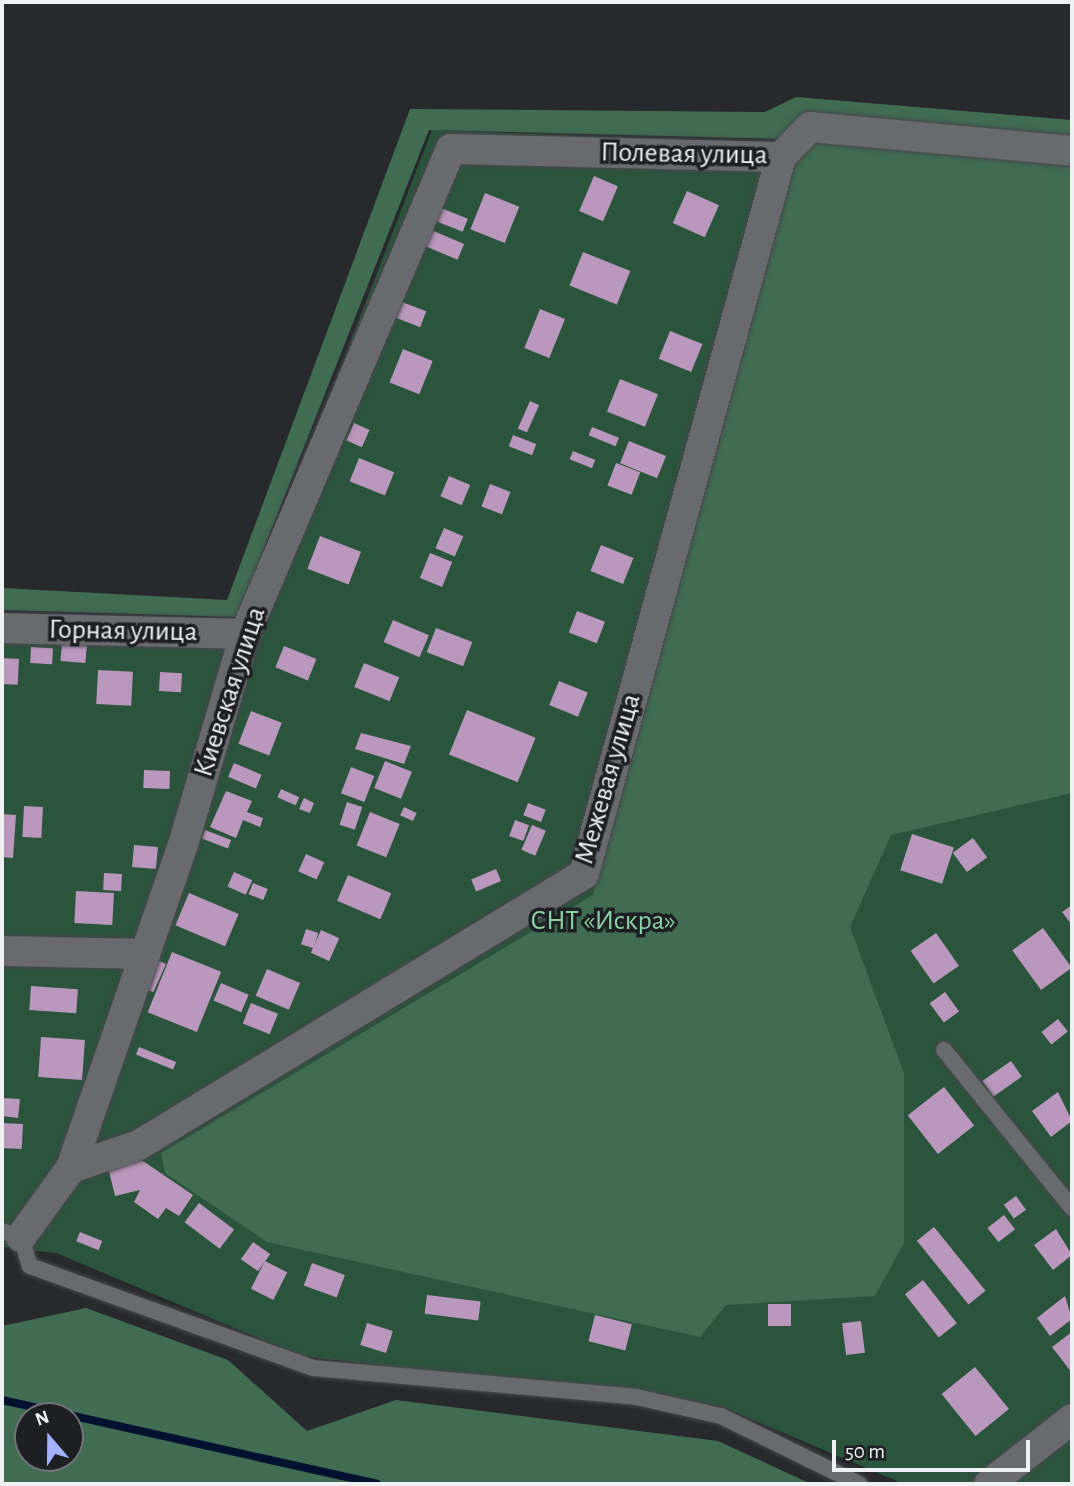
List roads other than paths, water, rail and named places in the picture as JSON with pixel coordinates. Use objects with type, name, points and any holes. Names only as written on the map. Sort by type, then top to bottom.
[{"type":"street","name":"Полевая улица","points":[[451,149],[781,157],[810,127],[1072,151]]},
{"type":"street","name":"Киевская улица","points":[[12,1234],[71,1168],[145,954],[245,634],[451,149]]},
{"type":"street","name":"Межевая улица","points":[[71,1168],[139,1145],[584,874],[781,157]]},
{"type":"street","name":"Горная улица","points":[[2,628],[245,634]]},
{"type":"street","points":[[2,951],[145,954]]},
{"type":"street","points":[[989,1484],[1072,1419]]},
{"type":"lane","points":[[944,1050],[1072,1208]]},
{"type":"lane","points":[[12,1234],[30,1266],[313,1368],[636,1397],[721,1416],[859,1484]]},
{"type":"waterway","points":[[2,1400],[377,1484]]},
{"type":"park label","name":"СНТ «Искра»","points":[[603,921]]}]
